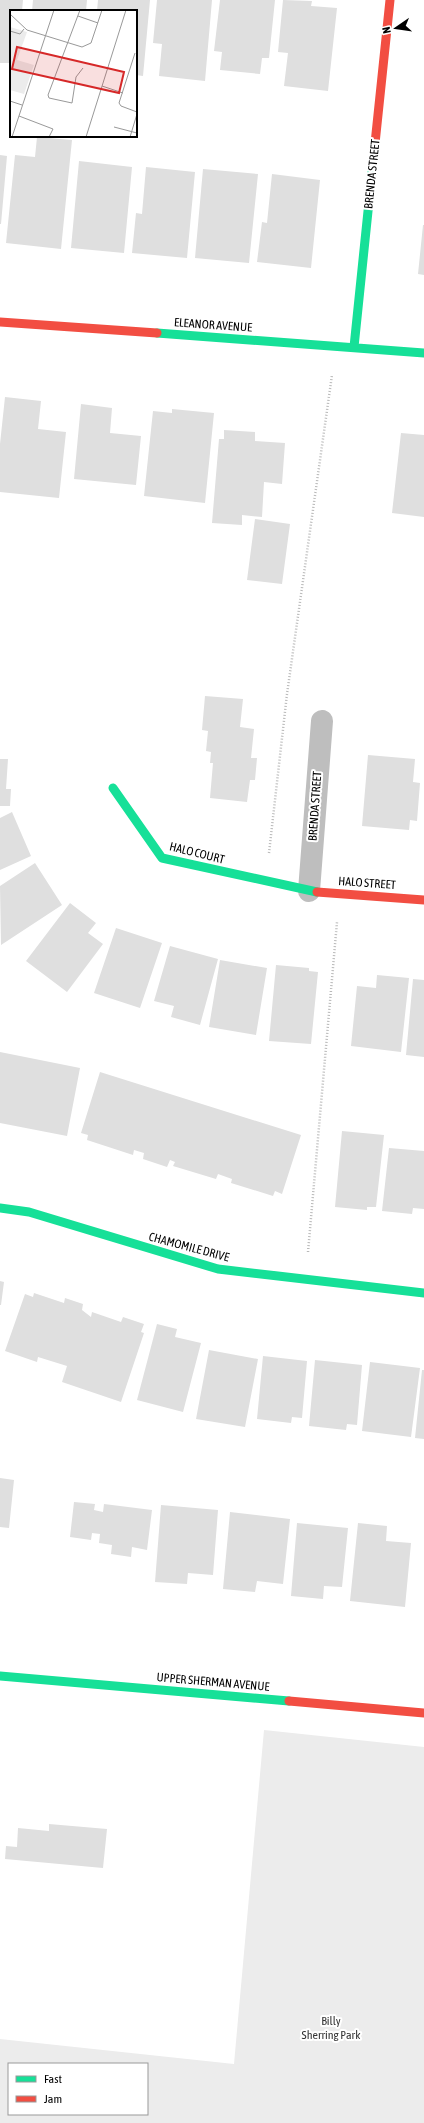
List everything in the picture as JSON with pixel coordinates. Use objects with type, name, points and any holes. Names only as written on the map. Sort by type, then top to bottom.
[{"type":"street","name":"BRENDA STREET","points":[[354,347],[390,0]]},
{"type":"street","name":"ELEANOR AVENUE","points":[[0,322],[424,353]]},
{"type":"street","name":"BRENDA STREET","points":[[309,892],[322,721]]},
{"type":"street","name":"HALO COURT","points":[[112,788],[162,858],[309,892]]},
{"type":"street","name":"HALO STREET","points":[[309,892],[424,900]]},
{"type":"street","name":"CHAMOMILE DRIVE","points":[[0,1208],[29,1212],[218,1269],[424,1293]]},
{"type":"street","name":"UPPER SHERMAN AVENUE","points":[[0,1676],[424,1713]]},
{"type":"path","points":[[266,882],[287,694],[336,346]]},
{"type":"path","points":[[306,1279],[340,893]]},
{"type":"green space","name":"Billy Sherring Park","points":[[264,1730],[424,1747],[424,2123],[0,2123],[0,2039],[234,2064]]},
{"type":"building","points":[[0,0],[23,0],[22,10],[10,10],[10,63],[0,63]]},
{"type":"building","points":[[33,0],[87,0],[86,10],[32,10]]},
{"type":"building","points":[[98,0],[150,0],[143,76],[137,75],[137,10],[97,10]]},
{"type":"building","points":[[157,0],[212,0],[205,81],[159,76],[162,44],[153,43]]},
{"type":"building","points":[[220,0],[275,0],[269,58],[262,58],[260,74],[220,70],[222,52],[214,51]]},
{"type":"building","points":[[283,0],[312,1],[311,6],[337,8],[328,91],[284,86],[288,53],[278,52]]},
{"type":"building","points":[[37,137],[72,140],[61,249],[6,243],[15,155],[35,157]]},
{"type":"building","points":[[0,155],[7,156],[1,224],[0,224]]},
{"type":"building","points":[[79,161],[132,167],[124,253],[71,248]]},
{"type":"building","points":[[146,167],[195,172],[187,258],[132,253],[136,213],[142,214]]},
{"type":"building","points":[[203,169],[258,174],[249,263],[195,258]]},
{"type":"building","points":[[272,174],[320,180],[311,268],[257,262],[262,222],[267,223]]},
{"type":"building","points":[[424,225],[424,275],[418,274]]},
{"type":"building","points":[[5,397],[41,401],[38,429],[66,432],[59,498],[0,492],[0,444]]},
{"type":"building","points":[[81,404],[112,408],[110,433],[141,436],[136,485],[74,479]]},
{"type":"building","points":[[172,409],[214,413],[205,503],[144,496],[153,411],[172,413]]},
{"type":"building","points":[[224,430],[255,432],[255,441],[285,443],[282,484],[264,482],[262,517],[242,515],[242,525],[212,523],[219,439],[224,439]]},
{"type":"building","points":[[401,433],[424,435],[424,517],[392,513]]},
{"type":"building","points":[[255,519],[290,524],[282,584],[247,580]]},
{"type":"building","points":[[205,696],[243,699],[240,727],[254,729],[251,758],[257,758],[255,780],[250,780],[247,802],[210,798],[213,763],[210,763],[211,752],[206,751],[208,731],[202,730]]},
{"type":"building","points":[[368,755],[415,759],[413,782],[420,783],[417,821],[410,820],[409,830],[362,826]]},
{"type":"building","points":[[0,759],[8,759],[6,789],[11,789],[10,806],[0,806]]},
{"type":"building","points":[[12,812],[31,856],[0,870],[0,818]]},
{"type":"building","points":[[35,863],[62,905],[1,945],[0,886]]},
{"type":"building","points":[[70,903],[96,923],[88,933],[103,944],[67,992],[26,961]]},
{"type":"building","points":[[116,928],[162,943],[140,1008],[94,993]]},
{"type":"building","points":[[170,946],[218,959],[200,1025],[171,1017],[174,1006],[154,1001]]},
{"type":"building","points":[[220,960],[267,968],[256,1035],[209,1027]]},
{"type":"building","points":[[276,965],[309,968],[309,971],[318,972],[311,1044],[269,1041]]},
{"type":"building","points":[[377,975],[409,978],[401,1052],[351,1046],[357,986],[376,988]]},
{"type":"building","points":[[413,979],[424,980],[424,1057],[406,1055]]},
{"type":"building","points":[[0,1052],[80,1068],[67,1136],[0,1123]]},
{"type":"building","points":[[100,1072],[301,1135],[282,1194],[275,1191],[273,1196],[231,1183],[232,1179],[218,1174],[216,1179],[173,1166],[175,1162],[170,1160],[167,1167],[143,1159],[144,1153],[134,1150],[133,1155],[87,1140],[88,1135],[81,1133]]},
{"type":"building","points":[[342,1131],[384,1135],[376,1207],[367,1207],[367,1210],[335,1207]]},
{"type":"building","points":[[389,1148],[424,1151],[424,1209],[413,1208],[412,1214],[382,1211]]},
{"type":"building","points":[[0,1281],[4,1282],[1,1305],[0,1305]]},
{"type":"building","points":[[34,1293],[64,1303],[65,1298],[83,1304],[82,1310],[91,1317],[92,1312],[121,1322],[123,1317],[144,1324],[141,1332],[144,1333],[121,1402],[62,1382],[67,1366],[38,1357],[37,1362],[5,1351],[25,1294],[33,1297]]},
{"type":"building","points":[[157,1324],[177,1329],[175,1337],[201,1343],[183,1412],[137,1400]]},
{"type":"building","points":[[209,1350],[258,1359],[245,1427],[196,1419]]},
{"type":"building","points":[[263,1356],[307,1361],[302,1418],[292,1417],[291,1423],[257,1419]]},
{"type":"building","points":[[315,1360],[362,1365],[357,1425],[347,1424],[346,1430],[309,1426]]},
{"type":"building","points":[[370,1362],[420,1368],[411,1437],[362,1431]]},
{"type":"building","points":[[422,1370],[424,1370],[424,1439],[415,1438]]},
{"type":"building","points":[[0,1478],[14,1480],[9,1528],[0,1527]]},
{"type":"building","points":[[74,1502],[95,1504],[94,1510],[103,1512],[104,1504],[152,1510],[147,1550],[132,1547],[131,1557],[111,1554],[112,1545],[99,1543],[100,1534],[92,1533],[91,1540],[70,1537]]},
{"type":"building","points":[[161,1505],[218,1510],[213,1575],[188,1573],[187,1584],[155,1582]]},
{"type":"building","points":[[230,1512],[290,1519],[283,1584],[257,1581],[255,1592],[223,1589]]},
{"type":"building","points":[[297,1523],[348,1528],[342,1587],[324,1586],[323,1599],[291,1596]]},
{"type":"building","points":[[358,1523],[387,1526],[386,1541],[411,1543],[405,1607],[350,1601]]},
{"type":"building","points":[[49,1824],[107,1829],[103,1868],[5,1859],[6,1846],[17,1847],[18,1828],[49,1831]]},
{"type":"traffic: fast","points":[[354,347],[374,153]]},
{"type":"traffic: fast","points":[[157,333],[424,353]]},
{"type":"traffic: fast","points":[[113,788],[162,858],[317,892]]},
{"type":"traffic: fast","points":[[0,1208],[29,1212],[218,1269],[424,1293]]},
{"type":"traffic: fast","points":[[0,1676],[289,1701]]},
{"type":"traffic: jam","points":[[374,153],[390,0]]},
{"type":"traffic: jam","points":[[0,322],[157,333]]},
{"type":"traffic: jam","points":[[317,892],[424,900]]},
{"type":"traffic: jam","points":[[289,1701],[424,1713]]}]
